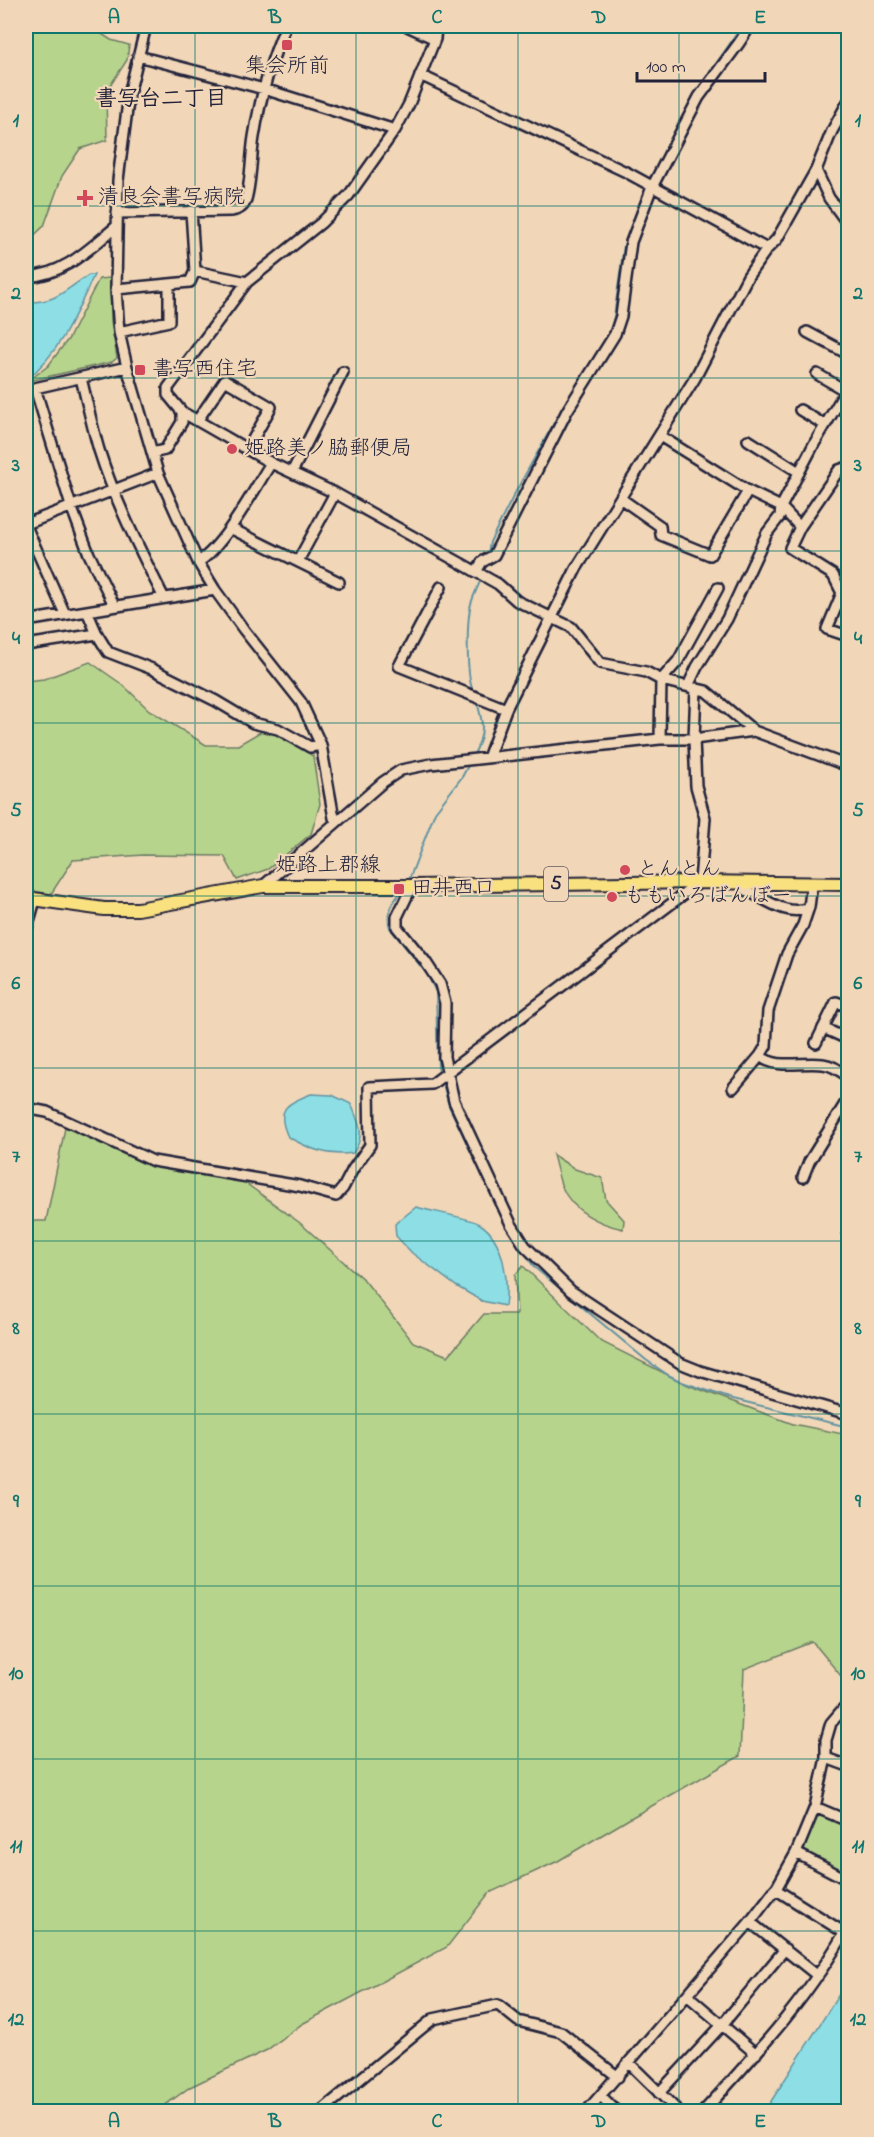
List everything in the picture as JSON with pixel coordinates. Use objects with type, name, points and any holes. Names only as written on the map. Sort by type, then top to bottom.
[{"type":"main road","name":"姫路上郡線","points":[[30,899],[104,909],[138,909],[263,886],[700,882],[849,885]]},
{"type":"street","points":[[146,26],[122,134],[117,213],[116,289],[119,332],[127,368],[158,473],[198,562],[215,590],[301,702],[321,745],[334,818],[338,822]]},
{"type":"street","points":[[117,213],[231,212],[245,204],[254,136],[264,89],[286,26]]},
{"type":"street","points":[[407,26],[435,39]]},
{"type":"street","points":[[436,26],[435,39],[409,104],[395,130],[349,195],[321,223],[247,282],[168,388],[168,395],[182,412],[197,421],[271,463],[335,493],[498,584],[518,601],[571,627],[600,663],[646,672],[661,680],[706,691],[754,731],[849,766]]},
{"type":"street","points":[[476,572],[482,562],[494,555],[567,411],[615,334],[621,316],[631,242],[652,187],[699,97],[750,26]]},
{"type":"street","points":[[138,56],[264,89],[395,130]]},
{"type":"street","points":[[420,75],[626,172],[766,249]]},
{"type":"street","points":[[488,758],[506,709],[576,569],[695,378],[748,276],[766,249],[777,238],[816,170],[832,131],[849,102]]},
{"type":"street","points":[[816,170],[829,198],[849,224]]},
{"type":"street","points":[[116,289],[190,282],[195,271],[191,211]]},
{"type":"street","points":[[26,277],[57,271],[76,260],[117,226]]},
{"type":"street","points":[[195,271],[247,282]]},
{"type":"street","points":[[119,332],[169,321],[169,285]]},
{"type":"street","points":[[807,332],[849,354]]},
{"type":"street","points":[[114,605],[89,554],[70,506],[30,389],[127,368]]},
{"type":"street","points":[[292,472],[343,372]]},
{"type":"street","points":[[26,1108],[47,1112],[153,1161],[300,1186],[336,1196],[370,1145],[369,1087],[432,1084],[700,882],[705,818],[696,786],[692,687],[697,667],[727,620],[767,533],[780,516],[781,507],[799,472],[847,389],[817,374]]},
{"type":"street","points":[[81,378],[99,450],[113,489],[164,598]]},
{"type":"street","points":[[197,421],[225,380],[271,407],[248,450]]},
{"type":"street","points":[[800,410],[825,425]]},
{"type":"street","points":[[152,453],[165,450],[182,422],[182,412]]},
{"type":"street","points":[[660,436],[748,491],[781,507],[800,527]]},
{"type":"street","points":[[748,440],[799,472]]},
{"type":"street","points":[[198,562],[205,558],[230,528],[271,463]]},
{"type":"street","points":[[849,467],[839,470],[800,527],[790,548],[833,575],[845,596],[827,629],[849,636]]},
{"type":"street","points":[[65,614],[26,525],[158,473]]},
{"type":"street","points":[[620,498],[660,526],[661,535],[710,555],[748,491]]},
{"type":"street","points":[[298,561],[335,493]]},
{"type":"street","points":[[230,528],[339,582]]},
{"type":"street","points":[[441,587],[399,666],[506,709]]},
{"type":"street","points":[[660,739],[661,680],[678,661],[718,588]]},
{"type":"street","points":[[26,621],[215,590]]},
{"type":"street","points":[[87,611],[108,652],[152,669],[216,700],[253,723],[278,729],[310,747],[321,745]]},
{"type":"street","points":[[26,645],[97,634]]},
{"type":"street","points":[[263,886],[383,782],[401,770],[431,764],[660,739],[694,739],[754,731]]},
{"type":"street","points":[[743,883],[746,890],[788,910],[797,912],[809,907]]},
{"type":"street","points":[[733,1088],[760,1056],[765,1046],[768,1011],[787,954],[803,925],[809,907],[812,884]]},
{"type":"street","points":[[412,886],[397,917],[397,927],[425,961],[440,984],[445,1004],[444,1057],[454,1101],[511,1224],[525,1246],[571,1291],[680,1362],[700,1371],[849,1414]]},
{"type":"street","points":[[26,932],[30,899]]},
{"type":"street","points":[[816,1043],[836,1002],[849,1006]]},
{"type":"street","points":[[823,1028],[843,1038]]},
{"type":"street","points":[[760,1056],[776,1063],[825,1064],[849,1077]]},
{"type":"street","points":[[803,1177],[805,1160],[849,1099]]},
{"type":"street","points":[[849,1236],[849,1309]]},
{"type":"street","points":[[586,2112],[750,1922],[775,1889],[796,1853],[815,1806],[831,1723],[848,1705]]},
{"type":"street","points":[[826,1758],[849,1766]]},
{"type":"street","points":[[815,1806],[849,1821]]},
{"type":"street","points":[[796,1853],[849,1880]]},
{"type":"street","points":[[703,2112],[756,2054],[818,1976],[847,1929],[775,1889]]},
{"type":"street","points":[[750,1922],[818,1976]]},
{"type":"street","points":[[659,2093],[722,2025],[785,1949]]},
{"type":"street","points":[[687,1995],[756,2054]]},
{"type":"street","points":[[320,2112],[433,2019],[498,2005],[518,2021],[561,2032],[618,2077]]},
{"type":"street","points":[[629,2063],[679,2112]]},
{"type":"street","points":[[601,2096],[617,2112]]},
{"type":"green space","points":[[26,26],[99,26],[97,31],[111,40],[129,45],[127,60],[106,92],[107,140],[80,149],[62,176],[44,226],[26,243]]},
{"type":"green space","points":[[110,278],[111,321],[117,358],[112,362],[28,381],[48,366],[69,338],[99,279]]},
{"type":"green space","points":[[90,662],[123,685],[149,710],[206,745],[238,745],[267,728],[313,756],[320,804],[311,834],[268,869],[237,880],[224,856],[143,855],[73,860],[51,894],[26,890],[26,681],[44,679]]},
{"type":"green space","points":[[66,1123],[160,1163],[225,1168],[300,1223],[365,1281],[413,1342],[448,1356],[484,1314],[517,1314],[515,1275],[523,1266],[600,1341],[688,1385],[793,1424],[848,1435],[848,1680],[845,1681],[813,1642],[744,1669],[740,1756],[558,1861],[489,1893],[447,1947],[302,2024],[267,2050],[190,2087],[157,2111],[31,2111],[26,2100],[26,1221],[46,1221]]},
{"type":"green space","points":[[553,1155],[575,1169],[602,1178],[606,1200],[624,1220],[623,1229],[596,1220],[572,1203],[562,1187]]},
{"type":"green space","points":[[820,1813],[848,1826],[848,1875],[804,1853],[802,1848],[815,1815]]},
{"type":"water","points":[[89,275],[94,275],[66,332],[48,358],[26,380],[26,302],[53,298]]},
{"type":"water","points":[[311,1094],[332,1095],[351,1104],[360,1129],[357,1147],[353,1153],[335,1154],[319,1151],[288,1137],[283,1120],[285,1109],[295,1101]]},
{"type":"water","points":[[416,1207],[475,1222],[488,1231],[495,1239],[503,1261],[506,1284],[505,1306],[482,1301],[456,1286],[412,1253],[396,1236],[395,1224]]},
{"type":"water","points":[[848,1980],[848,2111],[763,2111],[770,2103]]},
{"type":"waterway","points":[[654,174],[697,91],[741,26]]},
{"type":"waterway","points":[[488,554],[490,542],[515,493],[564,405],[609,334],[614,317],[624,245],[642,201]]},
{"type":"waterway","points":[[473,691],[468,662],[469,616],[472,600],[482,577]]},
{"type":"waterway","points":[[473,756],[480,741],[482,729],[476,699]]},
{"type":"waterway","points":[[409,880],[435,812],[462,777],[469,764]]},
{"type":"waterway","points":[[402,890],[388,917],[390,928],[427,974],[436,992],[440,1074]]},
{"type":"waterway","points":[[442,1080],[449,1106],[505,1222]]},
{"type":"waterway","points":[[508,1227],[534,1267],[646,1360],[668,1375],[729,1398],[848,1427]]},
{"type":"place","name":"集会所前","points":[[287,45]]},
{"type":"place","name":"清良会書写病院","points":[[85,198]]},
{"type":"place","name":"書写西住宅","points":[[140,370]]},
{"type":"place","name":"姫路美ノ脇郵便局","points":[[232,449]]},
{"type":"place","name":"とんとん","points":[[625,870]]},
{"type":"place","name":"田井西口","points":[[399,889]]},
{"type":"place","name":"ももいろばんぼー","points":[[612,897]]},
{"type":"district","name":"書写台二丁目","points":[[161,100]]}]
